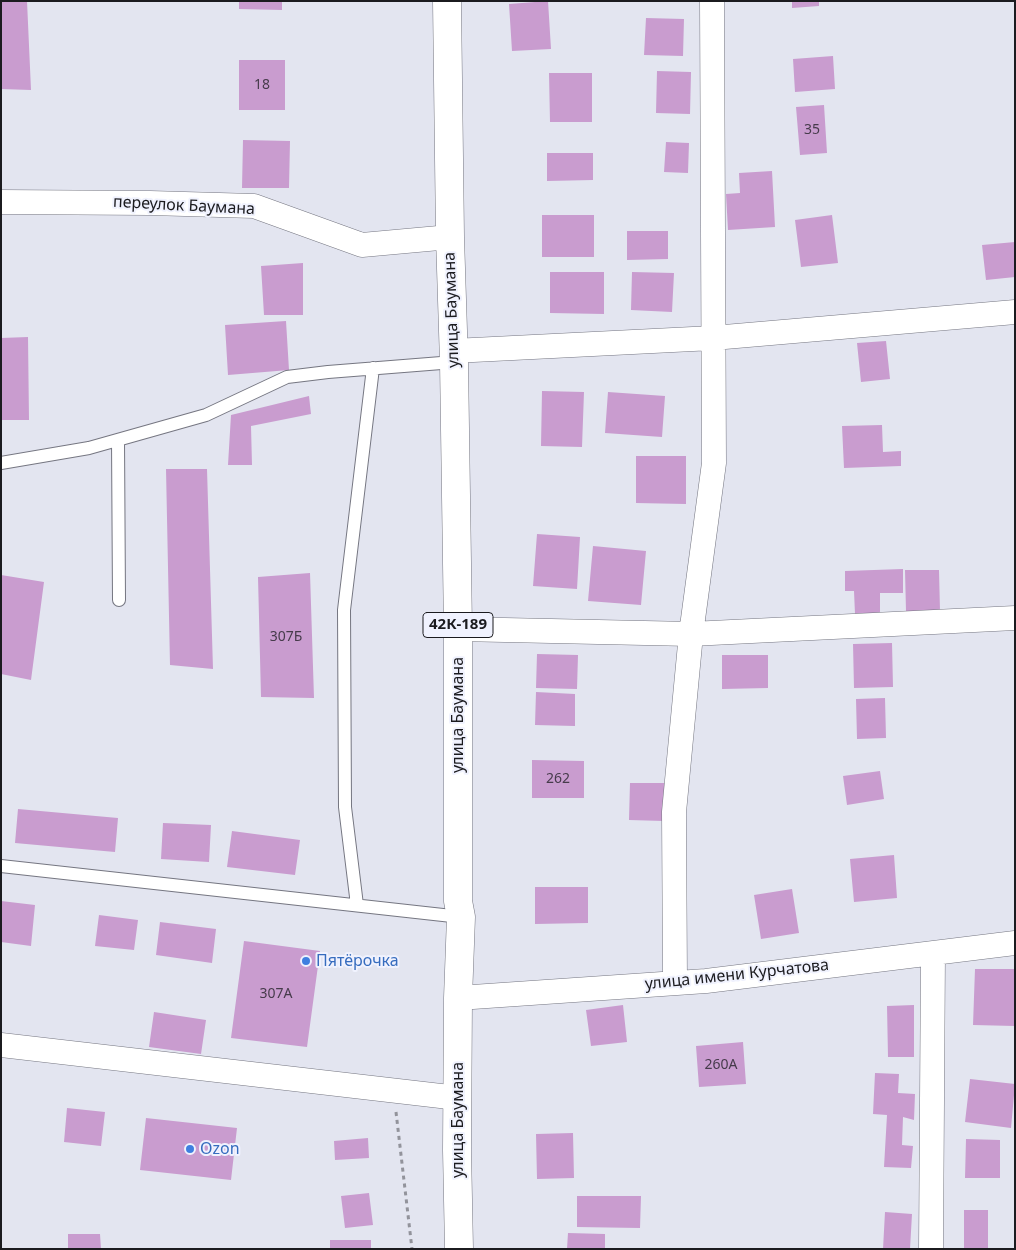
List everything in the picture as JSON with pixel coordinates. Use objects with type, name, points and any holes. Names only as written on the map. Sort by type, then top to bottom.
[{"type":"main road","name":"улица Баумана","points":[[447,1],[458,629],[458,901],[461,917],[458,998],[457,1150],[459,1249]]},
{"type":"street","points":[[675,983],[674,812],[691,634],[714,463],[712,1]]},
{"type":"street","name":"переулок Баумана","points":[[1,202],[254,206],[362,244],[450,237]]},
{"type":"street","points":[[454,357],[713,338],[1015,312]]},
{"type":"street","points":[[458,629],[691,634],[1015,618]]},
{"type":"street","name":"улица имени Курчатова","points":[[458,998],[716,980],[1015,942]]},
{"type":"street","points":[[931,1249],[933,953]]},
{"type":"street","points":[[1,1045],[458,1098]]},
{"type":"lane","points":[[1,464],[89,448],[206,415],[287,377],[454,357]]},
{"type":"lane","points":[[357,905],[345,807],[344,610],[373,368]]},
{"type":"lane","points":[[118,440],[119,600]]},
{"type":"lane","points":[[1,866],[461,917]]},
{"type":"path","points":[[393,1089],[412,1249]]},
{"type":"building","points":[[1,1],[27,1],[31,90],[1,89]]},
{"type":"building","points":[[239,1],[282,1],[282,10],[239,9]]},
{"type":"building","points":[[548,1],[551,49],[512,51],[509,4]]},
{"type":"building","points":[[792,1],[819,1],[819,6],[792,8]]},
{"type":"building","points":[[646,18],[684,19],[683,56],[644,55]]},
{"type":"building","points":[[833,56],[835,89],[795,92],[793,59]]},
{"type":"building","points":[[239,60],[285,60],[285,110],[239,110]]},
{"type":"building","points":[[657,71],[691,72],[690,114],[656,113]]},
{"type":"building","points":[[549,73],[592,73],[592,122],[550,122]]},
{"type":"building","points":[[824,105],[827,153],[800,155],[796,107]]},
{"type":"building","points":[[243,140],[290,141],[289,188],[242,188]]},
{"type":"building","points":[[666,142],[689,143],[688,173],[664,172]]},
{"type":"building","points":[[547,153],[593,153],[593,180],[547,181]]},
{"type":"building","points":[[772,171],[775,227],[728,230],[726,194],[740,193],[739,173]]},
{"type":"building","points":[[542,215],[594,215],[594,257],[542,257]]},
{"type":"building","points":[[832,215],[838,263],[801,267],[795,220]]},
{"type":"building","points":[[627,231],[668,231],[668,259],[627,260]]},
{"type":"building","points":[[1015,242],[1015,277],[986,280],[982,245]]},
{"type":"building","points":[[303,263],[303,315],[264,315],[261,266]]},
{"type":"building","points":[[550,272],[604,272],[604,314],[550,313]]},
{"type":"building","points":[[632,272],[674,273],[672,312],[631,310]]},
{"type":"building","points":[[286,321],[289,370],[228,375],[225,325]]},
{"type":"building","points":[[28,337],[29,420],[1,420],[1,338]]},
{"type":"building","points":[[886,341],[890,379],[861,382],[857,343]]},
{"type":"building","points":[[542,391],[584,392],[582,447],[541,446]]},
{"type":"building","points":[[608,392],[665,396],[662,437],[605,433]]},
{"type":"building","points":[[309,396],[311,414],[251,426],[252,465],[228,465],[231,415]]},
{"type":"building","points":[[882,425],[883,452],[901,451],[901,466],[844,468],[842,426]]},
{"type":"building","points":[[636,456],[686,456],[686,504],[636,503]]},
{"type":"building","points":[[166,469],[207,469],[213,669],[170,665]]},
{"type":"building","points":[[537,534],[580,537],[577,589],[533,586]]},
{"type":"building","points":[[593,546],[646,551],[641,605],[588,601]]},
{"type":"building","points":[[903,569],[903,593],[880,593],[880,613],[855,614],[854,591],[845,591],[845,571]]},
{"type":"building","points":[[905,570],[939,570],[940,611],[906,611]]},
{"type":"building","points":[[310,573],[314,698],[261,697],[258,577]]},
{"type":"building","points":[[1,575],[44,582],[31,680],[1,674]]},
{"type":"building","points":[[892,643],[893,687],[854,688],[853,644]]},
{"type":"building","points":[[537,654],[578,655],[577,689],[536,688]]},
{"type":"building","points":[[722,655],[768,655],[768,688],[722,689]]},
{"type":"building","points":[[536,692],[575,694],[575,726],[535,725]]},
{"type":"building","points":[[885,698],[886,738],[857,739],[856,699]]},
{"type":"building","points":[[532,760],[584,761],[584,798],[532,798]]},
{"type":"building","points":[[880,771],[884,799],[847,805],[843,776]]},
{"type":"building","points":[[630,783],[665,783],[664,821],[629,820]]},
{"type":"building","points":[[18,809],[118,818],[115,852],[15,843]]},
{"type":"building","points":[[163,823],[211,825],[209,862],[161,859]]},
{"type":"building","points":[[232,831],[300,840],[295,875],[227,867]]},
{"type":"building","points":[[894,855],[897,898],[854,902],[850,859]]},
{"type":"building","points":[[535,887],[588,887],[588,923],[535,924]]},
{"type":"building","points":[[792,889],[799,933],[761,939],[754,895]]},
{"type":"building","points":[[1,901],[35,905],[31,946],[1,942]]},
{"type":"building","points":[[99,915],[138,920],[134,950],[95,946]]},
{"type":"building","points":[[160,922],[216,929],[212,963],[156,955]]},
{"type":"building","points":[[244,941],[320,951],[307,1047],[231,1038]]},
{"type":"building","points":[[975,969],[1015,969],[1015,1026],[973,1025]]},
{"type":"building","points":[[623,1005],[627,1042],[591,1046],[586,1010]]},
{"type":"building","points":[[914,1005],[914,1057],[888,1057],[887,1006]]},
{"type":"building","points":[[154,1012],[206,1020],[201,1054],[149,1047]]},
{"type":"building","points":[[743,1042],[746,1084],[699,1087],[696,1046]]},
{"type":"building","points":[[875,1073],[899,1074],[898,1093],[915,1094],[914,1120],[903,1117],[902,1145],[913,1146],[911,1168],[884,1167],[887,1115],[873,1114]]},
{"type":"building","points":[[970,1079],[1015,1084],[1011,1128],[965,1122]]},
{"type":"building","points":[[67,1108],[105,1112],[101,1146],[64,1142]]},
{"type":"building","points":[[146,1118],[237,1128],[231,1180],[140,1170]]},
{"type":"building","points":[[573,1133],[574,1178],[537,1179],[536,1134]]},
{"type":"building","points":[[368,1138],[369,1158],[335,1160],[334,1141]]},
{"type":"building","points":[[966,1139],[1000,1140],[1000,1178],[965,1178]]},
{"type":"building","points":[[369,1193],[373,1225],[345,1228],[341,1196]]},
{"type":"building","points":[[577,1196],[641,1196],[640,1228],[577,1227]]},
{"type":"building","points":[[964,1210],[988,1210],[988,1249],[964,1249]]},
{"type":"building","points":[[885,1212],[912,1214],[910,1249],[883,1249]]},
{"type":"building","points":[[568,1233],[605,1234],[605,1249],[567,1249]]},
{"type":"building","points":[[68,1234],[100,1234],[101,1249],[68,1249]]},
{"type":"building","points":[[330,1240],[371,1240],[371,1249],[330,1249]]},
{"type":"place","name":"Пятёрочка","points":[[306,961]]},
{"type":"place","name":"Ozon","points":[[190,1149]]}]
